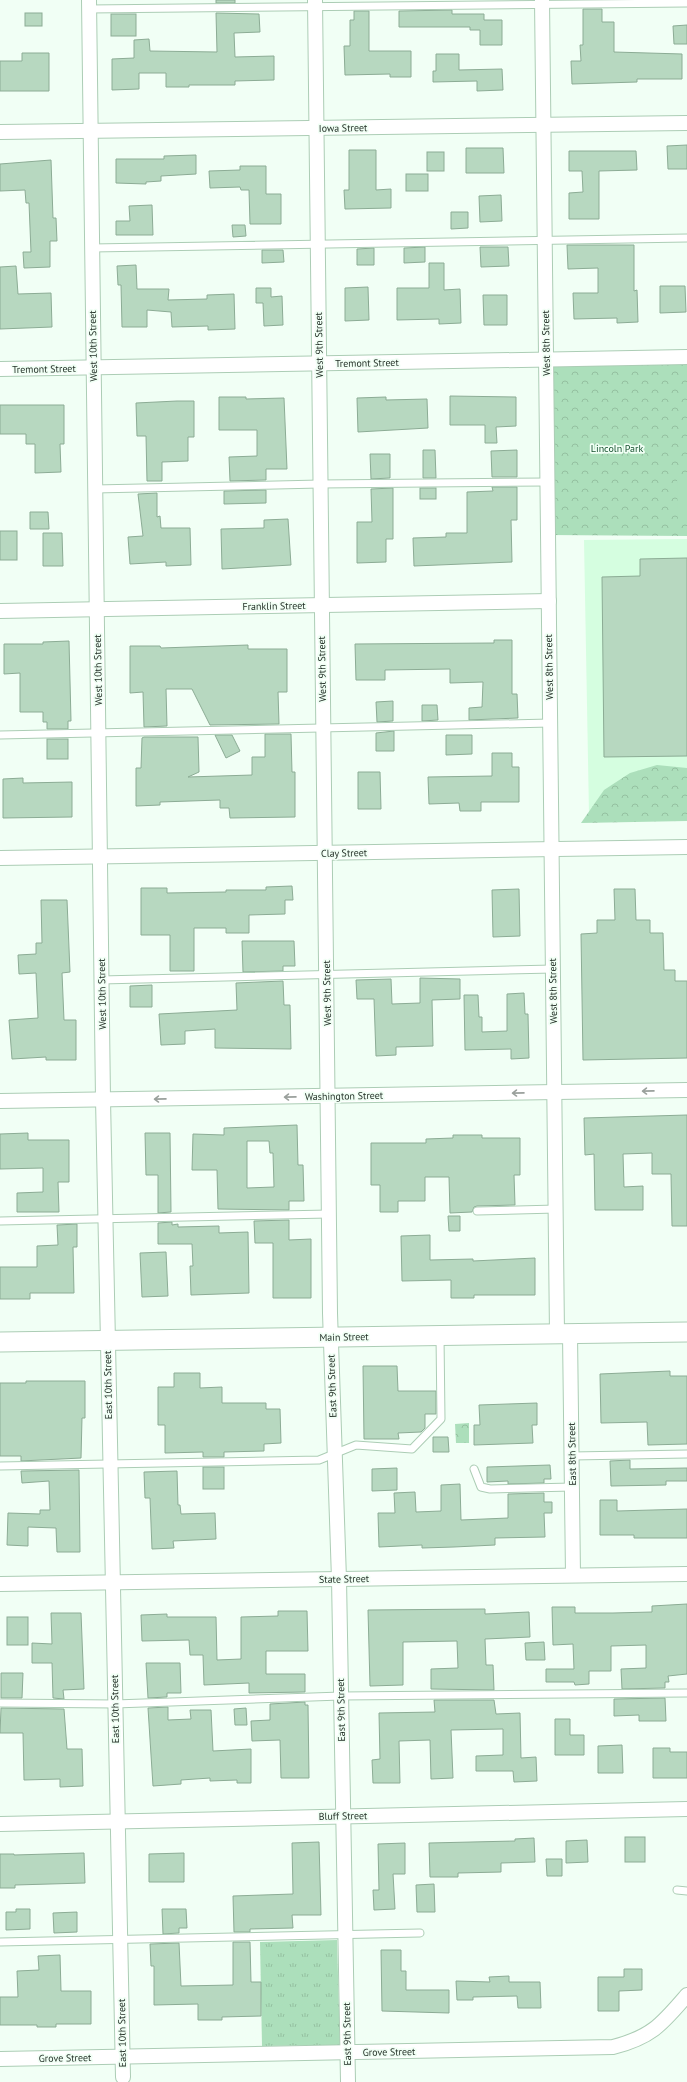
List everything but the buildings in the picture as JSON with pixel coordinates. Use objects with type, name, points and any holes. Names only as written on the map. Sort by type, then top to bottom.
[{"type":"main road","name":"Main Street","points":[[0,1342],[687,1332]]},
{"type":"street","name":"West 8th Street","points":[[542,2],[554,1092],[556,1209],[564,1334]]},
{"type":"street","name":"West 10th Street","points":[[89,4],[103,1100],[108,1341]]},
{"type":"street","name":"West 9th Street","points":[[315,4],[331,1337]]},
{"type":"street","name":"Iowa Street","points":[[0,132],[687,123]]},
{"type":"street","name":"Tremont Street","points":[[0,369],[687,357]]},
{"type":"street","name":"Franklin Street","points":[[0,611],[549,601]]},
{"type":"street","name":"Clay Street","points":[[0,858],[687,847]]},
{"type":"street","name":"Washington Street","points":[[0,1101],[687,1090]]},
{"type":"street","name":"East 8th Street","points":[[564,1334],[572,1456],[573,1575]]},
{"type":"street","name":"East 9th Street","points":[[331,1337],[339,1579],[348,2082]]},
{"type":"street","name":"East 10th Street","points":[[108,1341],[123,2077]]},
{"type":"street","name":"State Street","points":[[0,1584],[687,1574]]},
{"type":"street","name":"Bluff Street","points":[[0,1824],[687,1809]]},
{"type":"street","name":"Grove Street","points":[[0,2059],[613,2047],[633,2042],[651,2033],[687,1995]]},
{"type":"lane","points":[[89,4],[687,2]]},
{"type":"lane","points":[[92,248],[687,238]]},
{"type":"lane","points":[[95,489],[320,484],[547,482]]},
{"type":"lane","points":[[0,736],[323,727],[550,723]]},
{"type":"lane","points":[[102,980],[326,976],[553,969]]},
{"type":"lane","points":[[477,1211],[556,1209]]},
{"type":"lane","points":[[0,1221],[329,1214]]},
{"type":"lane","points":[[0,1466],[319,1460],[356,1445],[412,1448],[441,1419],[440,1336]]},
{"type":"lane","points":[[572,1456],[687,1454]]},
{"type":"lane","points":[[474,1470],[481,1487],[490,1489],[572,1488]]},
{"type":"lane","points":[[0,1703],[115,1704],[341,1696],[687,1694]]},
{"type":"lane","points":[[677,1890],[687,1892]]},
{"type":"lane","points":[[0,1942],[120,1938],[420,1933]]},
{"type":"shaded area","points":[[687,539],[687,813],[589,814],[584,540]]},
{"type":"green space","name":"Lincoln Park","points":[[687,357],[687,536],[548,535],[546,360]]},
{"type":"green space","points":[[677,478],[687,478],[687,523],[678,523]]},
{"type":"green space","points":[[657,765],[687,768],[687,821],[581,823],[604,790],[630,773]]},
{"type":"green space","points":[[469,1423],[469,1443],[456,1443],[455,1424]]},
{"type":"green space","points":[[337,1940],[340,2045],[262,2046],[260,1942]]}]
